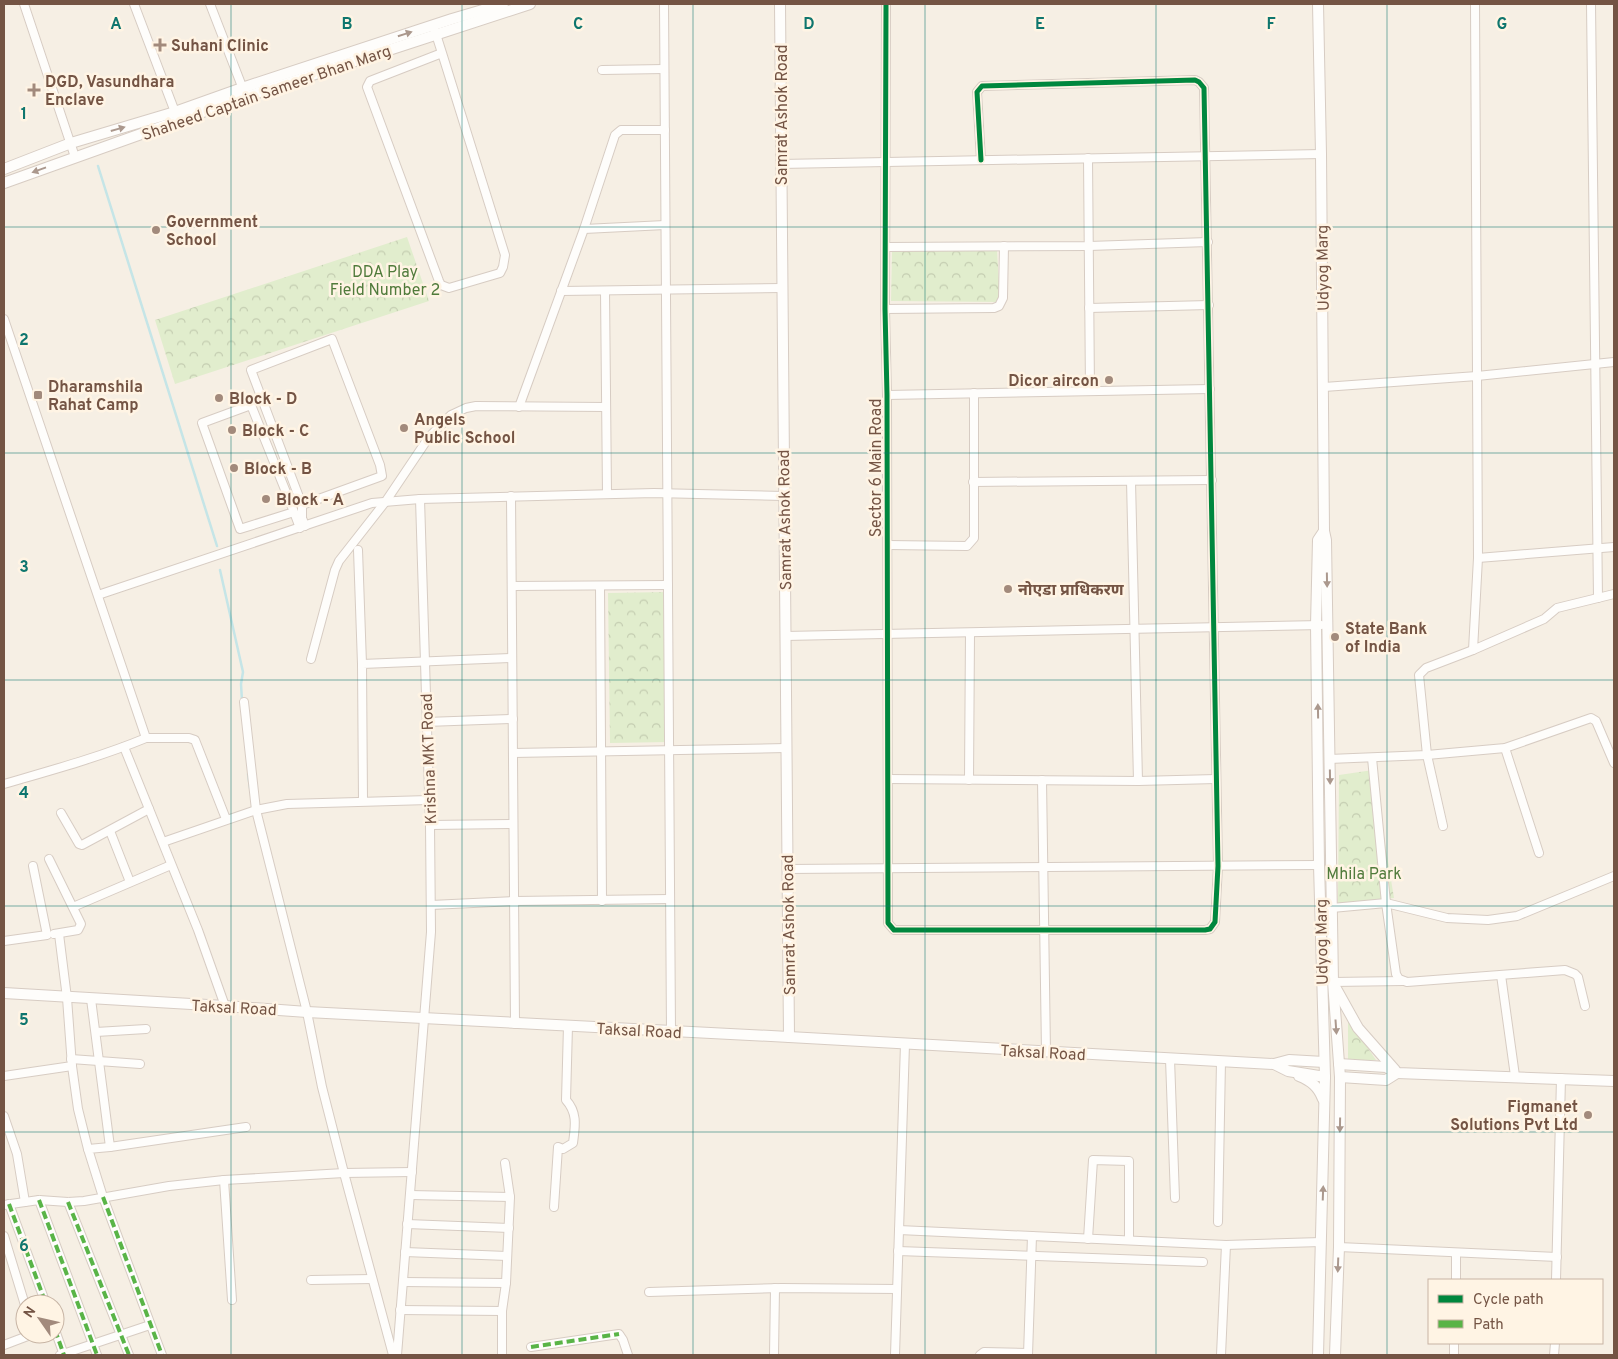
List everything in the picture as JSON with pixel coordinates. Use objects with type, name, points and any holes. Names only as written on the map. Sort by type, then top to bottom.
[{"type":"street","points":[[24,4],[75,157]]},
{"type":"street","points":[[134,4],[175,112]]},
{"type":"street","points":[[210,4],[243,89]]},
{"type":"street","name":"Shaheed Captain Sameer Bhan Marg","points":[[435,30],[503,4]]},
{"type":"street","name":"Shaheed Captain Sameer Bhan Marg","points":[[4,183],[312,70],[435,30],[530,4]]},
{"type":"street","points":[[664,4],[671,1031]]},
{"type":"street","name":"Samrat Ashok Road","points":[[780,4],[789,1037]]},
{"type":"street","name":"Sector 6 Main Road","points":[[886,4],[885,309],[888,545],[888,923],[894,930],[1044,929]]},
{"type":"street","name":"Udyog Marg","points":[[1318,4],[1324,388],[1324,532],[1326,540],[1328,625],[1333,982],[1340,1077],[1339,1247],[1335,1355]]},
{"type":"street","points":[[1473,650],[1478,558],[1475,4]]},
{"type":"street","points":[[1591,4],[1598,598]]},
{"type":"street","points":[[435,30],[505,255],[500,273],[449,288],[441,285],[439,282],[368,87],[370,81],[442,53]]},
{"type":"street","points":[[602,70],[664,69]]},
{"type":"street","name":"Shaheed Captain Sameer Bhan Marg","points":[[4,169],[71,143],[175,112],[243,89],[312,70]]},
{"type":"street","points":[[981,160],[977,92],[982,86],[1195,80],[1204,88],[1218,866],[1215,922],[1210,928],[1205,930],[1044,929]]},
{"type":"street","points":[[519,407],[562,291],[617,132],[621,130],[665,130]]},
{"type":"street","points":[[781,164],[1321,154]]},
{"type":"street","points":[[1088,158],[1090,391]]},
{"type":"street","points":[[584,229],[665,225]]},
{"type":"street","points":[[886,247],[1089,246],[1208,242]]},
{"type":"street","points":[[885,309],[994,308],[999,306],[1003,298],[1004,246]]},
{"type":"street","points":[[562,291],[782,288]]},
{"type":"street","points":[[605,290],[607,494]]},
{"type":"street","points":[[1089,308],[1209,305]]},
{"type":"street","points":[[4,319],[146,738]]},
{"type":"street","points":[[302,506],[382,476],[380,465],[332,339],[251,370],[302,506],[302,527]]},
{"type":"street","points":[[1324,388],[1477,376],[1614,362]]},
{"type":"street","points":[[887,395],[1210,388]]},
{"type":"street","points":[[888,545],[967,546],[974,538],[974,393]]},
{"type":"street","points":[[294,512],[240,529],[202,423],[251,405],[294,512],[302,527]]},
{"type":"street","points":[[311,659],[337,566],[386,501],[429,438],[451,415],[466,408],[476,406],[606,407]]},
{"type":"street","points":[[973,482],[1212,480]]},
{"type":"street","points":[[1131,481],[1138,781]]},
{"type":"street","points":[[98,595],[372,503],[420,498],[607,494],[667,493],[784,496]]},
{"type":"street","points":[[511,496],[515,1024]]},
{"type":"street","name":"Krishna MKT Road","points":[[397,1355],[431,932],[430,826],[420,498]]},
{"type":"street","name":"Udyog Marg","points":[[1318,1355],[1325,1076],[1316,625],[1318,540],[1324,532]]},
{"type":"street","points":[[1478,558],[1614,547]]},
{"type":"street","points":[[358,550],[362,664],[363,801]]},
{"type":"street","points":[[512,586],[668,585]]},
{"type":"street","points":[[600,586],[602,901]]},
{"type":"street","points":[[1443,826],[1428,756],[1419,675],[1426,668],[1544,619],[1557,608],[1614,594]]},
{"type":"street","points":[[785,636],[1328,625]]},
{"type":"street","points":[[969,780],[970,633]]},
{"type":"street","points":[[362,664],[512,658]]},
{"type":"street","points":[[244,702],[256,810],[307,1012],[322,1086],[393,1355]]},
{"type":"street","points":[[1329,759],[1428,756],[1505,748],[1593,718],[1614,763]]},
{"type":"street","points":[[426,722],[513,719]]},
{"type":"street","points":[[4,784],[124,747],[146,738],[189,738],[195,740],[226,819]]},
{"type":"street","points":[[124,747],[198,930],[225,1006]]},
{"type":"street","points":[[513,753],[786,748]]},
{"type":"street","points":[[1505,748],[1539,853]]},
{"type":"street","points":[[1372,758],[1386,903],[1396,974],[1402,981]]},
{"type":"street","points":[[888,779],[1138,781],[1216,779]]},
{"type":"street","points":[[1042,780],[1046,1052]]},
{"type":"street","points":[[163,842],[226,819],[256,810],[287,804],[429,800]]},
{"type":"street","points":[[61,813],[81,845],[149,809]]},
{"type":"street","points":[[430,826],[513,824]]},
{"type":"street","points":[[110,831],[130,882]]},
{"type":"street","points":[[4,942],[74,932],[80,927],[81,924],[74,907],[49,859]]},
{"type":"street","points":[[74,907],[171,865]]},
{"type":"street","points":[[787,869],[1320,865]]},
{"type":"street","points":[[33,866],[48,935]]},
{"type":"street","points":[[1332,908],[1386,903],[1447,918],[1488,920],[1517,916],[1614,876]]},
{"type":"street","points":[[431,905],[514,901],[670,900]]},
{"type":"street","points":[[59,934],[78,1109],[102,1197],[162,1355]]},
{"type":"street","points":[[1397,1073],[1358,1028],[1333,982],[1402,981],[1565,970],[1578,977],[1585,1006]]},
{"type":"street","points":[[1502,975],[1515,1076]]},
{"type":"street","name":"Taksal Road","points":[[4,993],[424,1019],[1274,1064],[1289,1060],[1324,1062]]},
{"type":"street","points":[[91,999],[110,1147]]},
{"type":"street","points":[[554,1207],[558,1147],[563,1149],[572,1143],[576,1123],[573,1107],[566,1100],[568,1026]]},
{"type":"street","points":[[96,1032],[146,1029]]},
{"type":"street","points":[[894,1355],[904,1044]]},
{"type":"street","points":[[1170,1058],[1175,1198]]},
{"type":"street","points":[[4,1076],[72,1063],[99,1060],[140,1064]]},
{"type":"street","points":[[1218,1222],[1220,1061]]},
{"type":"street","name":"Taksal Road","points":[[1274,1064],[1288,1071],[1325,1076]]},
{"type":"street","points":[[1339,1064],[1386,1067],[1397,1073],[1614,1081]]},
{"type":"street","points":[[1288,1071],[1314,1084],[1319,1089],[1325,1105]]},
{"type":"street","points":[[1340,1077],[1386,1080],[1397,1073]]},
{"type":"street","points":[[1556,1279],[1561,1078]]},
{"type":"street","points":[[4,1116],[17,1154],[26,1202]]},
{"type":"street","points":[[88,1149],[246,1127]]},
{"type":"street","points":[[1088,1239],[1093,1160],[1123,1160],[1129,1161],[1129,1240]]},
{"type":"street","points":[[502,1355],[502,1311],[506,1283],[510,1197],[505,1162]]},
{"type":"street","points":[[42,1294],[6,1205],[39,1200],[84,1201],[169,1186],[224,1180],[344,1173],[412,1172]]},
{"type":"street","points":[[224,1180],[232,1300]]},
{"type":"street","points":[[410,1195],[510,1197]]},
{"type":"street","points":[[39,1200],[97,1355]]},
{"type":"street","points":[[68,1202],[129,1355]]},
{"type":"street","points":[[407,1224],[509,1228]]},
{"type":"street","points":[[898,1230],[1226,1245],[1321,1242]]},
{"type":"street","points":[[4,1236],[22,1294]]},
{"type":"street","points":[[980,1355],[984,1352],[1028,1354],[1032,1236]]},
{"type":"street","points":[[1221,1355],[1226,1245]]},
{"type":"street","points":[[1339,1247],[1557,1257]]},
{"type":"street","points":[[898,1251],[1203,1262]]},
{"type":"street","points":[[405,1252],[506,1256]]},
{"type":"street","points":[[1456,1253],[1456,1279]]},
{"type":"street","points":[[312,1280],[372,1279]]},
{"type":"street","points":[[403,1282],[506,1283]]},
{"type":"street","points":[[649,1292],[775,1288],[897,1289]]},
{"type":"street","points":[[774,1355],[775,1288]]},
{"type":"street","points":[[400,1310],[502,1311]]},
{"type":"street","points":[[63,1355],[150,1325]]},
{"type":"street","points":[[531,1347],[619,1334],[628,1355]]},
{"type":"green space","name":"DDA Play Field Number 2","points":[[407,237],[429,301],[175,384],[155,320]]},
{"type":"green space","points":[[997,250],[1000,302],[891,301],[892,251]]},
{"type":"green space","points":[[667,592],[670,742],[610,743],[608,593]]},
{"type":"green space","name":"Mhila Park","points":[[1373,770],[1394,898],[1338,904],[1339,775]]},
{"type":"green space","points":[[1348,1019],[1376,1060],[1348,1060]]},
{"type":"waterway","points":[[98,166],[217,546]]},
{"type":"waterway","points":[[220,570],[243,672],[241,684],[242,701]]},
{"type":"waterway","points":[[248,774],[250,788]]},
{"type":"marked path","points":[[103,1197],[162,1355]]},
{"type":"marked path","points":[[39,1200],[97,1355]]},
{"type":"marked path","points":[[68,1202],[129,1355]]},
{"type":"marked path","points":[[9,1204],[42,1294]]},
{"type":"marked path","points":[[531,1347],[619,1334]]},
{"type":"marked path","points":[[60,1344],[64,1355]]},
{"type":"cycle path","points":[[886,4],[885,309],[887,395],[888,923],[894,930],[1210,929],[1215,922],[1218,866],[1204,88],[1195,80],[982,86],[977,92],[981,160]]},
{"type":"place","name":"Suhani Clinic","points":[[160,45]]},
{"type":"place","name":"DGD, Vasundhara Enclave","points":[[34,90]]},
{"type":"place","name":"Government School","points":[[156,230]]},
{"type":"place","name":"Dicor aircon","points":[[1109,380]]},
{"type":"place","name":"Dharamshila Rahat Camp","points":[[38,395]]},
{"type":"place","name":"Block - D","points":[[219,398]]},
{"type":"place","name":"Angels Public School","points":[[404,428]]},
{"type":"place","name":"Block - C","points":[[232,430]]},
{"type":"place","name":"Block - B","points":[[234,468]]},
{"type":"place","name":"Block - A","points":[[266,499]]},
{"type":"place","name":"नोएडा प्राधिकरण","points":[[1008,589]]},
{"type":"place","name":"State Bank of India","points":[[1335,637]]},
{"type":"place","name":"Figmanet Solutions Pvt Ltd","points":[[1588,1115]]}]
